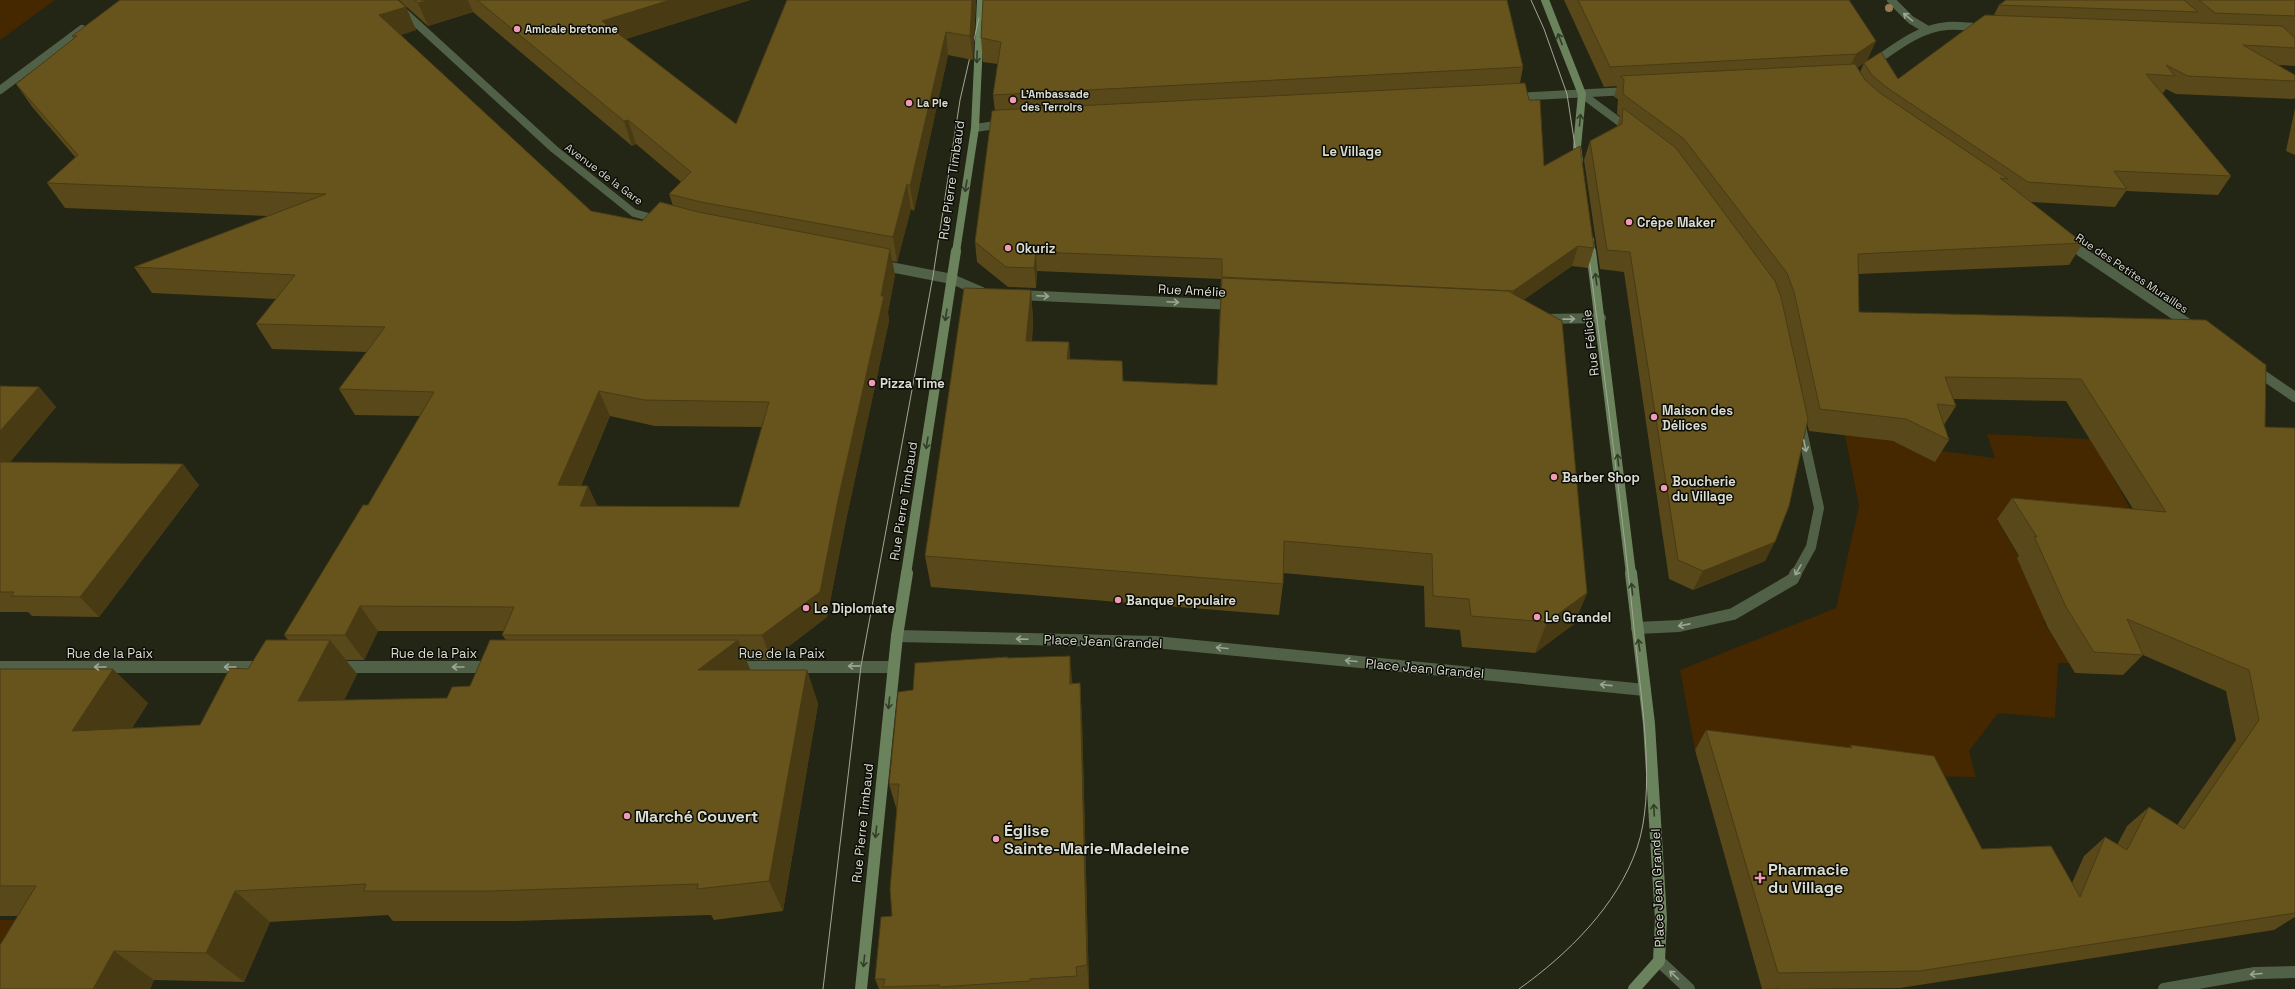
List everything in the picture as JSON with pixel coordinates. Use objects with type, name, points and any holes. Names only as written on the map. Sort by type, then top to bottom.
[{"type":"main road","name":"Rue Pierre Timbaud","points":[[861,989],[892,667],[975,128],[980,0]]},
{"type":"main road","points":[[1545,0],[1582,94],[1577,147],[1580,170]]},
{"type":"main road","name":"Rue Félicie","points":[[1589,232],[1601,318],[1645,690]]},
{"type":"main road","name":"Place Jean Grandel","points":[[1634,989],[1659,961],[1661,919],[1649,724],[1645,690]]},
{"type":"street","name":"Avenue de la Gare","points":[[391,0],[554,149],[634,213],[670,223]]},
{"type":"street","points":[[1891,0],[1911,20],[1928,30]]},
{"type":"street","points":[[0,90],[90,22]]},
{"type":"street","points":[[1868,66],[1913,37],[1928,30],[1946,26],[1991,28]]},
{"type":"street","points":[[1505,98],[1636,91]]},
{"type":"street","points":[[1582,94],[1639,136]]},
{"type":"street","points":[[975,128],[1014,123]]},
{"type":"street","name":"Rue des Petites Murailles","points":[[2060,237],[2197,330]]},
{"type":"street","points":[[874,264],[952,279],[979,292],[995,293]]},
{"type":"street","name":"Rue Amélie","points":[[1010,294],[1247,305]]},
{"type":"street","points":[[1539,319],[1601,318]]},
{"type":"street","points":[[2249,366],[2295,397]]},
{"type":"street","points":[[1637,628],[1679,626],[1733,614],[1793,579],[1812,548],[1819,508],[1798,414]]},
{"type":"street","name":"Place Jean Grandel","points":[[897,636],[1155,642],[1645,690]]},
{"type":"street","name":"Rue de la Paix","points":[[0,667],[274,667]]},
{"type":"street","name":"Rue de la Paix","points":[[330,667],[504,667]]},
{"type":"street","name":"Rue de la Paix","points":[[726,667],[892,667]]},
{"type":"street","points":[[1659,961],[1689,989]]},
{"type":"street","points":[[2164,989],[2255,973],[2295,972]]},
{"type":"shaded area","points":[[0,0],[55,0],[0,40]]},
{"type":"shaded area","points":[[1987,434],[2106,440],[2113,477],[2151,547],[1997,520],[2022,562],[2052,621],[2043,621],[2069,663],[2058,663],[2055,718],[1998,713],[1969,751],[1976,777],[1917,776],[1695,750],[1680,670],[1836,608],[1859,506],[1845,435],[1893,441],[1904,446],[1995,458]]},
{"type":"shaded area","points":[[0,920],[15,920],[0,945]]},
{"type":"building","points":[[120,0],[398,0],[406,7],[379,15],[591,211],[642,221],[660,202],[698,212],[890,249],[881,296],[884,296],[838,500],[820,592],[762,635],[502,635],[514,607],[360,606],[345,635],[284,635],[363,505],[368,505],[434,392],[339,389],[385,327],[256,324],[295,275],[134,267],[326,194],[47,183],[78,155],[16,84],[77,36],[72,36]],"holes":[[[599,391],[645,400],[769,402],[739,507],[580,506],[588,486],[558,485]]]},
{"type":"building","points":[[414,0],[428,0],[418,3]]},
{"type":"building","points":[[477,0],[670,0],[602,21],[736,124],[787,0],[972,0],[970,36],[946,32],[910,186],[907,184],[893,237],[701,202],[669,194],[691,172],[628,120],[624,121]]},
{"type":"building","points":[[983,0],[1507,0],[1523,67],[993,95],[1001,42],[981,38]]},
{"type":"building","points":[[1578,0],[1849,0],[1876,41],[1856,54],[1610,67]]},
{"type":"building","points":[[2006,0],[2184,0],[2198,12],[1999,5]]},
{"type":"building","points":[[2199,0],[2295,0],[2295,16],[2215,13]]},
{"type":"building","points":[[1985,15],[2282,26],[2295,38],[2295,48],[2243,45],[2295,75],[2295,81],[2188,76],[2166,65],[2175,76],[2146,74],[2231,176],[2114,171],[2127,189],[2028,182],[1886,87],[1872,75],[1864,63],[1881,52],[1898,79]]},
{"type":"building","points":[[1855,64],[1865,80],[1880,93],[2008,179],[2000,178],[2083,243],[1858,254],[1859,312],[2206,320],[2266,365],[2265,427],[2295,428],[2295,913],[1919,971],[1778,973],[1706,730],[1852,748],[1851,745],[1934,756],[1982,849],[2051,846],[2080,897],[2105,837],[2127,850],[2149,807],[2184,829],[2259,720],[2249,670],[2127,619],[2143,655],[2094,652],[2066,607],[2034,536],[2037,537],[2012,498],[2166,512],[2081,379],[1945,377],[1956,406],[1937,404],[1949,440],[1906,419],[1820,409],[1794,292],[1787,273],[1684,139],[1623,94],[1624,79],[1620,76]]},
{"type":"building","points":[[1525,83],[1529,100],[1540,100],[1544,166],[1580,146],[1594,248],[1578,246],[1513,291],[1222,277],[1222,259],[1036,252],[1034,268],[1006,267],[975,242],[992,111]]},
{"type":"building","points":[[1623,108],[1676,148],[1775,281],[1781,297],[1808,419],[1789,506],[1775,542],[1703,571],[1678,560],[1630,252],[1607,250],[1590,141],[1622,124]]},
{"type":"building","points":[[1222,278],[1508,291],[1562,321],[1587,593],[1547,622],[1471,616],[1469,599],[1433,596],[1432,554],[1284,541],[1283,584],[925,556],[964,288],[1031,290],[1026,341],[1069,342],[1067,359],[1122,361],[1123,381],[1217,385]]},
{"type":"building","points":[[0,386],[39,387],[0,431]]},
{"type":"building","points":[[0,462],[183,464],[80,597],[11,596],[14,592],[0,592]]},
{"type":"building","points":[[266,640],[330,640],[298,701],[447,698],[452,687],[470,686],[490,640],[738,640],[698,670],[807,670],[769,881],[697,889],[698,884],[491,891],[364,891],[366,884],[235,891],[206,953],[114,951],[93,989],[0,989],[0,945],[36,886],[0,886],[0,669],[113,669],[72,731],[200,725],[230,668],[248,669]]},
{"type":"building","name":"Église Sainte-Marie-Madeleine","points":[[1070,656],[1070,684],[1080,683],[1087,965],[1076,967],[1077,976],[1030,979],[1030,981],[940,987],[939,985],[883,987],[885,979],[875,979],[881,917],[892,916],[890,889],[899,784],[889,784],[898,692],[913,690],[915,663],[1008,657],[1007,658]]},
{"type":"tram line","points":[[1531,0],[1544,29],[1567,94],[1577,159]]},
{"type":"tram line","points":[[823,989],[861,666],[933,276],[960,100],[979,18]]},
{"type":"tram line","points":[[1519,989],[1573,944],[1604,909],[1617,890],[1637,848],[1643,826],[1646,802],[1646,749],[1631,597],[1620,498],[1588,250]]},
{"type":"place","name":"Amicale bretonne","points":[[517,29]]},
{"type":"place","name":"L'Ambassade des Terroirs","points":[[1013,100]]},
{"type":"place","name":"La Pie","points":[[909,103]]},
{"type":"place","name":"Crêpe Maker","points":[[1629,222]]},
{"type":"place","name":"Okuriz","points":[[1008,248]]},
{"type":"place","name":"Pizza Time","points":[[872,383]]},
{"type":"place","name":"Maison des Délices","points":[[1654,417]]},
{"type":"place","name":"Barber Shop","points":[[1554,477]]},
{"type":"place","name":"Boucherie du Village","points":[[1664,488]]},
{"type":"place","name":"Banque Populaire","points":[[1118,600]]},
{"type":"place","name":"Le Diplomate","points":[[806,608]]},
{"type":"place","name":"Le Grandel","points":[[1537,617]]},
{"type":"place","name":"Marché Couvert","points":[[627,816]]},
{"type":"place","name":"Église Sainte-Marie-Madeleine","points":[[996,839]]},
{"type":"place","name":"Pharmacie du Village","points":[[1760,878]]},
{"type":"district","name":"Le Village","points":[[1352,151]]}]
